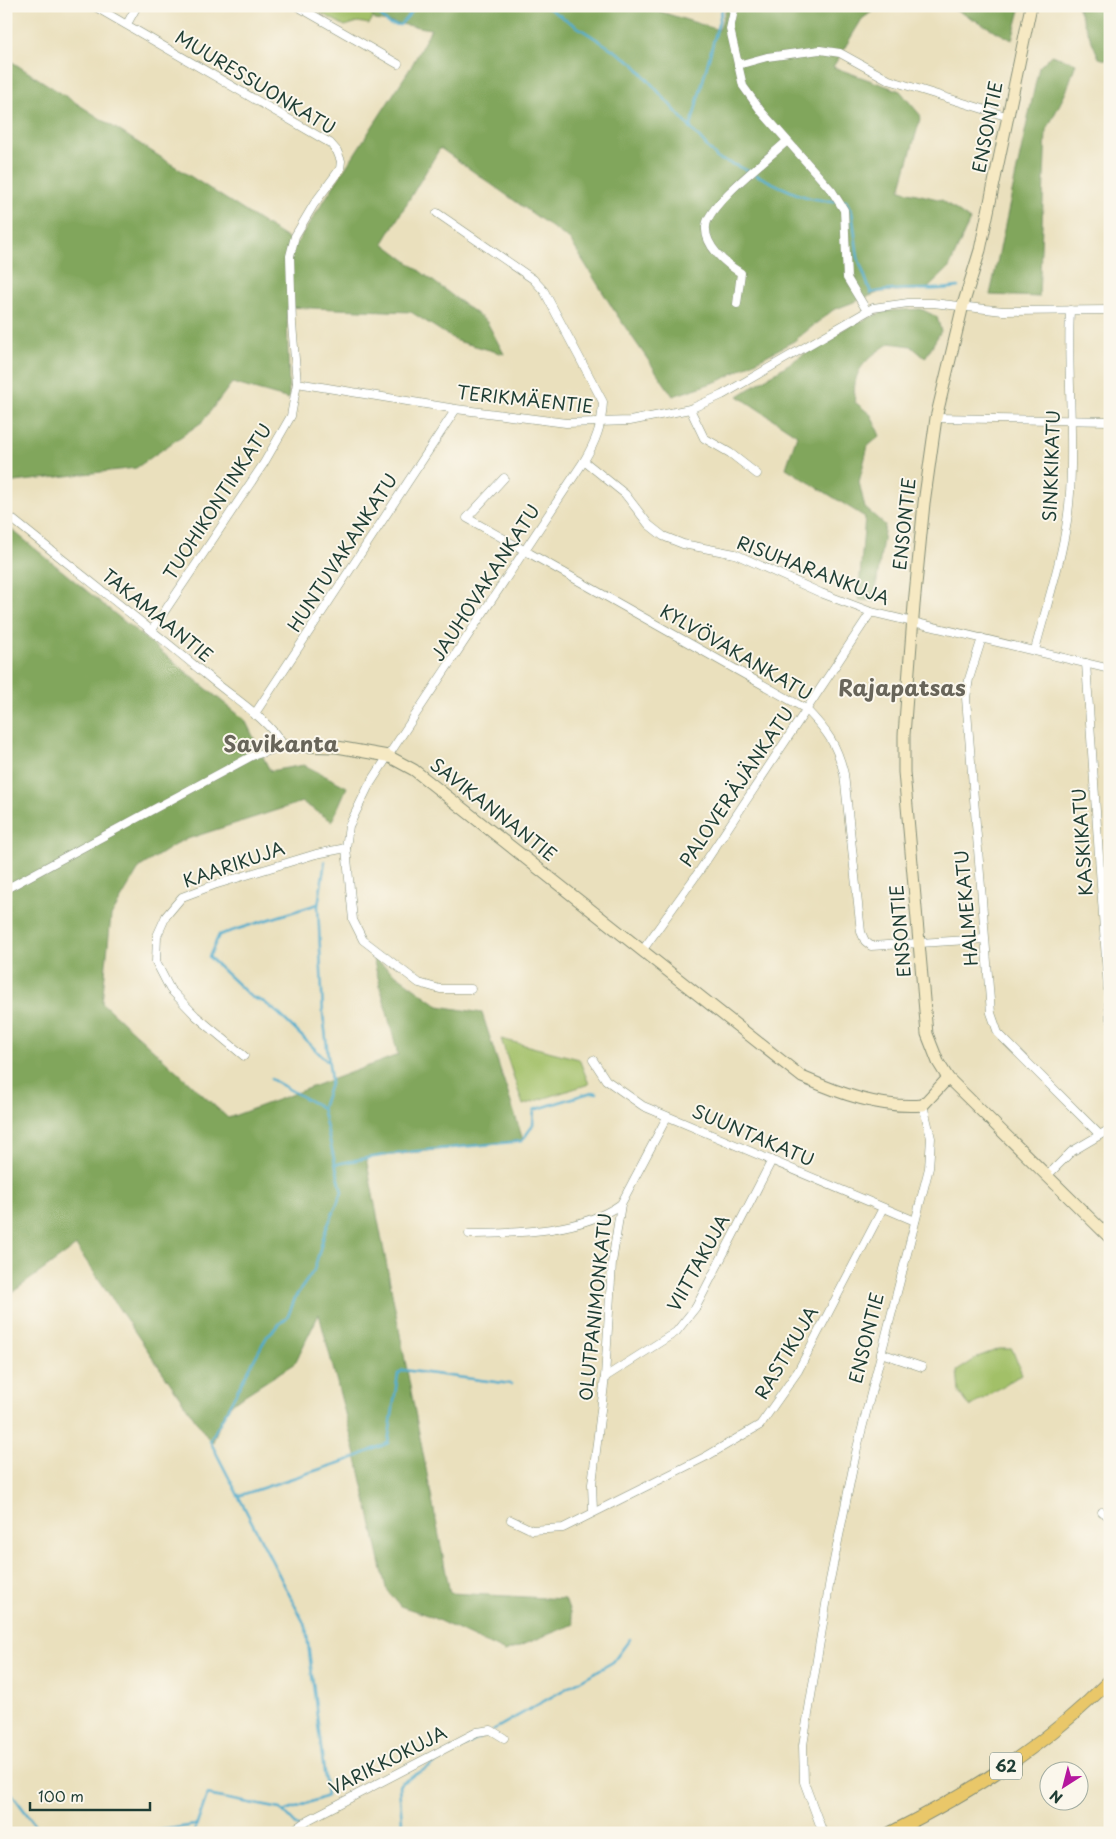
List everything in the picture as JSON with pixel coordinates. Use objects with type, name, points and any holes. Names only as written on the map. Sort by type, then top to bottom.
[{"type":"main road","name":"62","points":[[890,1833],[966,1793],[1034,1747],[1075,1713],[1110,1680]]},
{"type":"street","name":"MUURESSUONKATU","points":[[94,6],[330,143],[337,150],[341,160]]},
{"type":"street","points":[[126,24],[137,6]]},
{"type":"street","points":[[297,6],[398,64]]},
{"type":"street","points":[[735,6],[730,29],[743,86],[787,141],[832,192],[844,210],[847,278],[867,311]]},
{"type":"street","name":"ENSONTIE","points":[[1031,6],[980,250],[963,305],[936,418],[924,503],[912,621],[904,735],[904,772],[927,1034],[938,1062],[948,1078],[1110,1238]]},
{"type":"street","points":[[738,65],[767,57],[820,50],[840,53],[889,80],[1009,117]]},
{"type":"street","points":[[736,304],[741,273],[730,266],[716,252],[709,240],[706,224],[713,210],[731,190],[787,141]]},
{"type":"street","name":"TUOHIKONTINKATU","points":[[152,630],[264,463],[291,416],[297,383],[292,324],[290,256],[295,236],[314,204],[340,170],[341,160]]},
{"type":"street","points":[[437,213],[533,279],[544,291],[604,402],[602,423]]},
{"type":"street","name":"TERIKMÄENTIE","points":[[297,383],[456,409],[566,423],[630,421],[690,409],[754,378],[867,311],[908,303],[963,305],[1003,310],[1110,310]]},
{"type":"street","name":"SINKKIKATU","points":[[1035,650],[1066,528],[1070,494],[1068,352],[1070,310]]},
{"type":"street","name":"HUNTUVAKANKATU","points":[[254,715],[456,409]]},
{"type":"street","points":[[690,409],[704,438],[730,453],[757,474]]},
{"type":"street","points":[[936,418],[1110,421]]},
{"type":"street","name":"JAUHOVAKANKATU","points":[[471,989],[440,989],[419,983],[363,940],[353,920],[346,848],[349,826],[358,805],[388,756],[584,461],[598,437],[602,423]]},
{"type":"street","name":"RISUHARANKUJA","points":[[584,461],[625,494],[649,525],[663,536],[683,544],[735,554],[822,593],[871,612],[1110,669]]},
{"type":"street","name":"KYLVÖVAKANKATU","points":[[504,478],[467,518],[806,709],[822,725],[838,750],[844,774],[861,932],[865,941],[871,946],[984,939]]},
{"type":"street","name":"TAKAMAANTIE","points":[[6,514],[152,630],[254,715],[278,736],[284,746]]},
{"type":"street","name":"PALOVERÄJÄNKATU","points":[[642,951],[700,870],[871,612]]},
{"type":"street","name":"HALMEKATU","points":[[982,638],[969,679],[966,698],[991,1013],[998,1032],[1099,1134]]},
{"type":"street","name":"KASKIKATU","points":[[1086,663],[1110,1019]]},
{"type":"street","name":"SAVIKANNANTIE","points":[[6,889],[244,760],[284,746],[338,747],[388,756],[414,770],[802,1077],[840,1093],[909,1107],[923,1105]]},
{"type":"street","name":"KAARIKUJA","points":[[244,1056],[196,1016],[170,989],[156,962],[157,936],[166,916],[182,897],[214,885],[316,854],[346,848]]},
{"type":"street","name":"SUUNTAKATU","points":[[593,1060],[606,1080],[620,1092],[667,1117],[915,1221]]},
{"type":"street","points":[[923,1105],[948,1078]]},
{"type":"street","name":"ENSONTIE","points":[[823,1833],[804,1782],[803,1745],[830,1580],[857,1448],[931,1154],[931,1138],[923,1105]]},
{"type":"street","name":"OLUTPANIMONKATU","points":[[593,1511],[592,1484],[605,1377],[612,1263],[621,1204],[667,1117]]},
{"type":"street","points":[[1047,1176],[1071,1152],[1110,1129]]},
{"type":"street","name":"VIITTAKUJA","points":[[605,1377],[676,1332],[696,1307],[772,1160]]},
{"type":"street","points":[[469,1234],[532,1233],[609,1213],[621,1204]]},
{"type":"street","name":"RASTIKUJA","points":[[511,1520],[532,1530],[563,1528],[581,1520],[593,1511],[707,1456],[760,1425],[798,1371],[883,1208]]},
{"type":"street","points":[[881,1353],[922,1367]]},
{"type":"street","points":[[1102,1512],[1110,1517]]},
{"type":"street","name":"VARIKKOKUJA","points":[[289,1833],[308,1820],[477,1732],[491,1730],[504,1738]]},
{"type":"green space","points":[[308,6],[371,6],[377,12],[369,24],[358,22],[345,26]]},
{"type":"green space","points":[[365,6],[642,6],[719,30],[727,6],[880,6],[862,19],[833,67],[900,91],[921,116],[900,190],[942,200],[970,220],[949,268],[927,289],[880,292],[833,310],[794,341],[721,380],[673,396],[617,315],[570,240],[440,148],[383,243],[487,322],[504,354],[457,341],[411,312],[287,307],[289,399],[232,383],[202,422],[136,468],[6,483],[6,58],[296,244],[411,67],[431,29],[375,20]]},
{"type":"green space","points":[[943,6],[1021,6],[1012,40],[960,12]]},
{"type":"green space","points":[[1077,6],[1110,6],[1110,61],[1099,58]]},
{"type":"green space","points":[[1051,55],[1076,63],[1066,92],[1046,131],[1039,297],[990,295],[1039,67]]},
{"type":"green space","points":[[921,309],[937,317],[941,331],[925,358],[911,346],[890,343],[867,361],[855,382],[855,402],[871,415],[880,436],[868,446],[859,482],[865,508],[885,525],[874,601],[858,600],[865,517],[786,468],[797,435],[738,396],[847,327],[885,311]]},
{"type":"green space","points":[[6,525],[245,720],[270,771],[304,765],[347,787],[332,821],[302,802],[181,841],[140,867],[111,916],[102,1003],[228,1118],[398,1055],[373,958],[439,1006],[482,1013],[523,1140],[366,1158],[450,1593],[565,1599],[574,1624],[505,1652],[425,1614],[400,1606],[386,1588],[357,1459],[319,1314],[295,1363],[234,1402],[224,1413],[212,1444],[76,1246],[6,1297]]},
{"type":"green space","points":[[501,1039],[579,1059],[589,1084],[523,1105]]},
{"type":"green space","points":[[999,1349],[1012,1349],[1022,1374],[970,1407],[959,1392],[957,1371],[980,1356]]},
{"type":"waterway","points":[[371,6],[389,24],[400,25],[417,6]]},
{"type":"waterway","points":[[545,6],[632,62],[718,159],[747,170],[789,191],[819,200],[835,201]]},
{"type":"waterway","points":[[690,129],[723,6]]},
{"type":"waterway","points":[[841,201],[846,201],[852,212],[858,258],[871,293],[958,287]]},
{"type":"waterway","points":[[284,1812],[327,1796],[306,1627],[210,1441],[268,1335],[288,1316],[296,1296],[314,1270],[325,1232],[342,1192],[322,1108],[331,1081],[323,1013],[318,906],[325,861]]},
{"type":"waterway","points":[[318,904],[219,935],[209,957],[251,997],[264,1002],[278,1013],[327,1061]]},
{"type":"waterway","points":[[271,1079],[322,1108]]},
{"type":"waterway","points":[[337,1164],[406,1152],[522,1141],[533,1125],[534,1110],[592,1092],[597,1093]]},
{"type":"waterway","points":[[238,1496],[351,1459],[388,1443],[398,1374],[403,1370],[511,1384]]},
{"type":"waterway","points":[[493,1730],[613,1662],[630,1639]]},
{"type":"waterway","points":[[403,1833],[399,1786],[401,1783],[486,1734]]},
{"type":"waterway","points":[[6,1786],[41,1833]]},
{"type":"waterway","points":[[194,1833],[207,1795],[281,1809],[304,1833]]},
{"type":"waterway","points":[[142,1833],[195,1825]]},
{"type":"district","name":"Rajapatsas","points":[[902,688]]},
{"type":"district","name":"Savikanta","points":[[281,744]]}]
